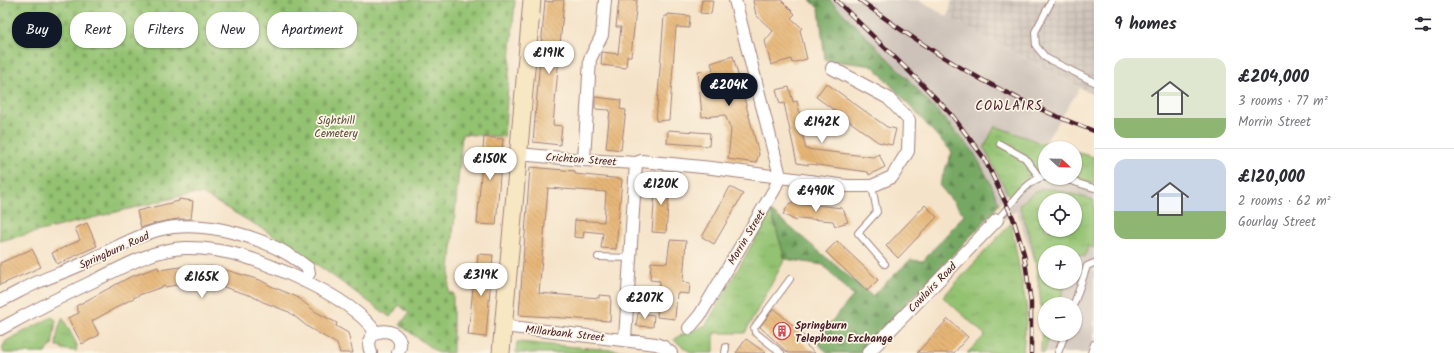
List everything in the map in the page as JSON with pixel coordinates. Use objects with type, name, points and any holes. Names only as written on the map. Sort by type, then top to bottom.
[{"type":"street","points":[[501,353],[532,0]]},
{"type":"street","points":[[584,160],[590,59],[602,35],[605,0]]},
{"type":"street","points":[[735,0],[780,176]]},
{"type":"street","name":"Crichton Street","points":[[518,154],[636,163],[642,161],[780,176],[847,186],[872,186],[892,177],[908,150],[909,120],[888,98],[832,68]]},
{"type":"street","points":[[625,339],[636,163]]},
{"type":"street","name":"Morrin Street","points":[[689,328],[700,315],[774,190],[780,176]]},
{"type":"street","name":"Cowlairs Road","points":[[868,353],[997,220]]},
{"type":"street","name":"Springburn Road","points":[[0,301],[38,282],[85,263],[111,249],[142,236],[158,230],[184,226],[233,233],[257,240],[278,249],[308,268],[309,273],[304,281]]},
{"type":"street","name":"Springburn Road","points":[[0,329],[129,264],[172,249],[201,248],[235,254],[262,262],[304,281],[333,296],[366,320],[376,333]]},
{"type":"street","name":"Millarbank Street","points":[[504,326],[625,339],[656,344],[664,347],[671,353]]},
{"type":"street","points":[[371,353],[369,347],[370,341],[376,333],[384,330],[393,333],[398,340],[400,345],[398,353]]},
{"type":"lane","points":[[1052,0],[1035,32],[1036,46],[1046,58],[1094,82]]},
{"type":"lane","points":[[1000,144],[1025,158],[1038,172]]},
{"type":"lane","points":[[997,220],[1029,183],[1038,180]]},
{"type":"lane","points":[[1082,184],[1094,188]]},
{"type":"lane","points":[[872,186],[877,212],[858,233],[885,264]]},
{"type":"lane","points":[[598,257],[630,258]]},
{"type":"lane","points":[[1076,297],[1087,266],[1094,263]]},
{"type":"lane","points":[[780,353],[755,332],[754,328],[790,279]]},
{"type":"lane","points":[[1058,353],[1062,341]]},
{"type":"lane","points":[[1091,353],[1094,344]]},
{"type":"shaded area","points":[[830,0],[918,0],[1080,88],[1046,141],[1038,141],[1025,137],[1038,142],[1038,185],[1082,185],[1082,154],[1094,157],[1094,353],[1040,353],[1040,341],[1082,341],[1082,297],[1039,297],[1038,289],[1082,289],[1082,245],[1038,245],[1038,288],[1034,261],[1016,211],[997,226],[990,219],[1010,199],[1007,193],[992,214],[999,203]]},
{"type":"shaded area","points":[[952,0],[1094,0],[1094,95],[948,17]]},
{"type":"green space","name":"Sighthill Cemetery","points":[[0,0],[515,0],[504,137],[462,134],[448,293],[453,293],[453,353],[438,353],[400,325],[409,313],[399,305],[390,317],[315,263],[263,229],[202,194],[193,194],[173,198],[0,241]]},
{"type":"green space","points":[[810,0],[830,0],[905,76],[973,151],[991,184],[999,204],[992,214],[859,353],[828,353],[815,341],[853,296],[823,265],[785,259],[771,211],[872,296],[910,260],[923,261],[964,215],[939,185],[952,152],[873,66],[825,60],[819,9]]},
{"type":"green space","points":[[995,126],[1038,142],[1038,170],[1026,179],[1010,198],[984,148]]},
{"type":"green space","points":[[1082,154],[1094,157],[1094,184],[1082,181]]},
{"type":"green space","points":[[1044,189],[1054,189],[1069,193],[1038,193],[1038,237],[1082,237],[1082,197],[1094,200],[1094,248],[1088,246],[1085,257],[1082,256],[1082,245],[1038,245],[1038,280],[1031,241],[1019,205],[1033,193]]},
{"type":"green space","points":[[771,211],[785,259],[745,333],[714,333],[714,353],[691,353],[674,340],[677,337],[706,325]]},
{"type":"green space","points":[[1011,223],[1027,309],[1023,353],[967,353],[985,335],[943,297]]},
{"type":"green space","points":[[1039,289],[1064,289],[1061,297],[1040,297]]},
{"type":"green space","points":[[52,317],[56,320],[52,346],[45,353],[4,353],[2,348],[6,341]]},
{"type":"green space","points":[[63,318],[77,345],[76,351],[62,349],[60,346],[56,346],[58,331]]},
{"type":"green space","points":[[1042,341],[1048,341],[1044,353],[1041,353]]},
{"type":"green space","points":[[517,342],[625,351],[642,353],[516,353]]},
{"type":"building","points":[[553,0],[564,0],[553,125],[562,126],[560,145],[533,142],[545,1],[553,2]]},
{"type":"building","points":[[619,0],[637,0],[631,56],[627,56],[626,68],[601,65],[602,52],[618,54],[621,27],[616,27]]},
{"type":"building","points":[[702,0],[713,0],[711,14],[700,13]]},
{"type":"building","points":[[753,0],[781,0],[795,14],[791,18],[802,28],[800,30],[807,59],[792,63],[791,59],[771,65],[765,41],[773,31],[756,15]]},
{"type":"building","points":[[668,14],[690,16],[689,28],[676,27],[669,120],[656,121],[664,16],[668,16]]},
{"type":"building","points":[[733,56],[759,154],[756,163],[728,159],[731,130],[725,115],[702,117],[698,71],[713,70],[711,63]]},
{"type":"building","points":[[826,83],[887,127],[896,129],[892,145],[878,142],[816,97]]},
{"type":"building","points":[[789,87],[793,102],[797,101],[806,149],[873,157],[879,154],[885,167],[869,175],[868,172],[797,163],[784,103],[780,104],[776,90]]},
{"type":"building","points":[[595,97],[621,100],[620,109],[626,110],[621,150],[606,148],[610,110],[595,109]]},
{"type":"building","points":[[668,130],[710,133],[709,146],[667,143]]},
{"type":"building","points":[[484,137],[503,139],[496,225],[477,224]]},
{"type":"building","points":[[530,167],[575,171],[575,174],[622,179],[616,249],[601,248],[603,233],[584,231],[583,238],[574,237],[575,220],[604,222],[606,192],[548,188],[539,293],[599,298],[599,295],[611,296],[610,321],[519,315]]},
{"type":"building","points":[[656,178],[670,179],[666,233],[652,232]]},
{"type":"building","points":[[730,187],[743,194],[714,244],[702,237]]},
{"type":"building","points":[[179,199],[193,201],[191,219],[177,219],[156,223],[141,228],[137,211],[179,201]]},
{"type":"building","points":[[793,202],[841,208],[844,211],[848,222],[835,226],[833,221],[798,218],[796,221],[783,214],[789,204]]},
{"type":"building","points":[[925,205],[937,217],[898,258],[886,246]]},
{"type":"building","points":[[87,223],[97,246],[57,264],[52,253],[80,240],[75,228]]},
{"type":"building","points":[[670,240],[686,241],[683,282],[690,283],[689,294],[677,293],[675,319],[657,317],[660,281],[650,280],[651,262],[667,263]]},
{"type":"building","points":[[837,241],[878,280],[867,291],[826,252]]},
{"type":"building","points":[[32,249],[41,267],[0,285],[0,263]]},
{"type":"building","points":[[478,254],[493,255],[486,337],[468,335]]},
{"type":"building","points":[[188,266],[213,267],[226,270],[260,280],[297,297],[316,312],[337,323],[336,326],[348,333],[353,353],[340,353],[337,344],[308,327],[289,312],[252,296],[211,283],[189,283],[165,286],[139,295],[92,321],[99,335],[82,344],[68,318],[79,313],[76,306],[130,277],[158,267],[159,270]]},
{"type":"building","name":"Springburn Telephone Exchange","points":[[774,308],[805,337],[801,341],[815,353],[788,353],[760,327]]},
{"type":"building","points":[[638,313],[654,315],[653,327],[636,326]]},
{"type":"building","points":[[948,319],[968,337],[954,353],[917,353]]},
{"type":"building","points":[[746,339],[766,353],[736,353]]},
{"type":"railway","points":[[836,0],[951,114],[984,158],[1013,218],[1024,254],[1031,303],[1031,353]]},
{"type":"railway","points":[[860,0],[915,39],[972,74],[1032,105],[1094,131]]},
{"type":"place","name":"Springburn Telephone Exchange","points":[[782,331]]},
{"type":"district","name":"COWLAIRS","points":[[1009,105]]}]
